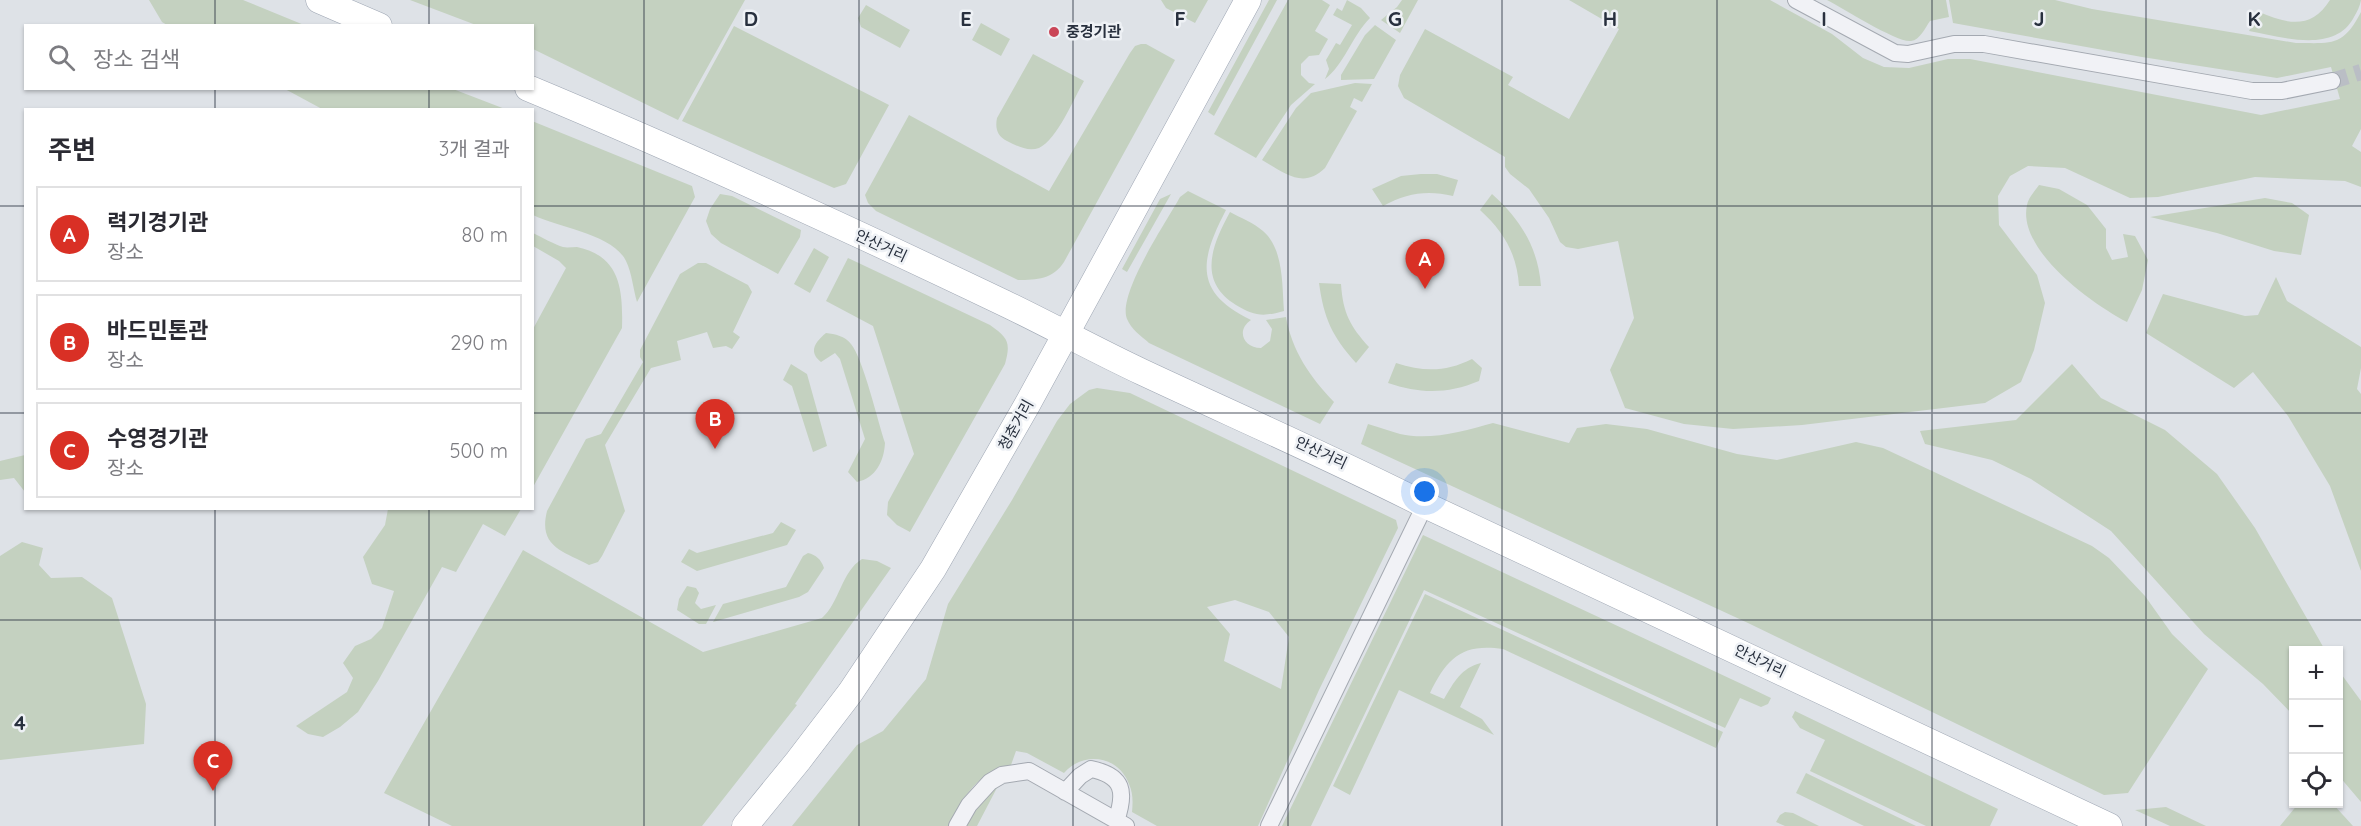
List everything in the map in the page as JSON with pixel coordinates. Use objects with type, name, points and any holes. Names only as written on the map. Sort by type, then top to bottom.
[{"type":"main road","points":[[320,0],[374,24]]},
{"type":"main road","name":"청춘거리","points":[[745,826],[831,718],[899,621],[971,506],[1248,0]]},
{"type":"main road","name":"안산거리","points":[[533,90],[606,120],[838,225],[1066,333],[1140,371],[1327,455],[1425,504],[2109,826]]},
{"type":"street","points":[[1796,0],[1895,54],[1908,54],[1954,44],[1984,44],[2252,91],[2282,91],[2332,81]]},
{"type":"street","points":[[1269,826],[1425,504]]},
{"type":"street","points":[[957,826],[969,805],[990,782],[1002,775],[1029,771],[1065,792],[1121,823],[1124,798],[1118,782],[1107,772],[1091,769],[1080,776],[1065,792]]},
{"type":"green space","points":[[149,0],[243,0],[302,24],[165,24]]},
{"type":"green space","points":[[410,0],[745,0],[678,120],[534,49],[534,24],[473,24]]},
{"type":"green space","points":[[1161,0],[1208,0],[1195,23],[1166,8]]},
{"type":"green space","points":[[1269,0],[1277,0],[1214,116],[1208,112]]},
{"type":"green space","points":[[1288,0],[1322,0],[1330,5],[1315,31],[1328,39],[1319,55],[1309,56],[1301,64],[1301,75],[1309,83],[1315,84],[1291,105],[1256,158],[1214,134]]},
{"type":"green space","points":[[1347,0],[1361,8],[1370,18],[1338,66],[1325,79],[1329,69],[1326,60],[1336,43],[1340,45],[1352,25],[1333,15],[1337,8],[1342,11]]},
{"type":"green space","points":[[1402,0],[1418,0],[1400,33],[1381,20]]},
{"type":"green space","points":[[1569,0],[1770,0],[1832,34],[1863,58],[1884,67],[1909,68],[1948,59],[1970,59],[2261,115],[2340,99],[2331,67],[2277,78],[2142,57],[1953,23],[1949,0],[2055,0],[2092,9],[2296,43],[2335,41],[2348,32],[2361,12],[2361,129],[2352,146],[2361,152],[2361,187],[2345,181],[2255,177],[2158,197],[2130,198],[2065,168],[2028,166],[2010,176],[1998,196],[1999,225],[2037,275],[2045,303],[2034,350],[2021,382],[1985,403],[1802,425],[1733,429],[1684,424],[1625,408],[1610,370],[1634,318],[1618,241],[1578,249],[1566,247],[1560,242],[1549,218],[1529,189],[1505,167],[1505,157],[1404,98],[1398,86],[1400,75],[1425,29],[1513,77],[1508,85],[1569,119],[1619,29]]},
{"type":"green space","points":[[1827,0],[1946,0],[1949,17],[1930,21],[1922,33],[1911,41],[1894,37]]},
{"type":"green space","points":[[2330,0],[2361,0],[2355,15],[2345,28],[2334,36],[2307,40],[2249,31],[2259,12],[2298,22],[2315,16]]},
{"type":"green space","points":[[866,5],[910,30],[900,48],[861,27],[858,18]]},
{"type":"green space","points":[[981,23],[1010,39],[1001,56],[972,40]]},
{"type":"green space","points":[[1375,25],[1396,40],[1374,79],[1341,80],[1341,75],[1365,35]]},
{"type":"green space","points":[[734,26],[889,105],[846,184],[834,188],[682,121]]},
{"type":"green space","points":[[1146,44],[1175,60],[1064,262],[1050,275],[1038,279],[1018,280],[876,211],[868,203],[865,195],[909,115],[1049,191],[1130,53],[1135,46]]},
{"type":"green space","points":[[1033,54],[1084,81],[1052,137],[1039,148],[1027,149],[1004,139],[999,134],[996,125],[997,118]]},
{"type":"green space","points":[[1355,83],[1372,84],[1362,102],[1354,98],[1350,107],[1357,111],[1325,168],[1309,178],[1293,177],[1262,160],[1296,108],[1311,93]]},
{"type":"green space","points":[[287,90],[456,90],[502,108],[320,108]]},
{"type":"green space","points":[[534,122],[692,186],[695,197],[637,302],[626,261],[610,244],[534,215]]},
{"type":"green space","points":[[1437,174],[1458,180],[1453,196],[1434,193],[1417,194],[1400,198],[1383,206],[1372,189],[1401,176]]},
{"type":"green space","points":[[2039,185],[2059,189],[2087,205],[2106,229],[2106,248],[2112,260],[2128,257],[2123,234],[2135,236],[2148,260],[2142,290],[2127,322],[2077,289],[2060,274],[2033,240],[2027,222],[2027,205]]},
{"type":"green space","points":[[1188,191],[1226,210],[1217,228],[1207,259],[1207,273],[1211,286],[1219,298],[1251,320],[1246,324],[1243,333],[1246,342],[1250,345],[1261,348],[1270,341],[1272,329],[1266,320],[1286,317],[1297,352],[1303,363],[1334,402],[1320,424],[1149,343],[1129,323],[1126,308],[1136,276],[1180,197]]},
{"type":"green space","points":[[720,194],[732,196],[801,230],[800,237],[778,274],[721,243],[711,234],[706,221],[710,209]]},
{"type":"green space","points":[[1171,194],[1127,272],[1122,269],[1160,199]]},
{"type":"green space","points":[[1492,194],[1511,213],[1532,246],[1541,286],[1519,286],[1518,274],[1508,244],[1480,210]]},
{"type":"green space","points":[[2265,198],[2292,203],[2309,215],[2301,255],[2274,251],[2217,233],[2150,217]]},
{"type":"green space","points":[[1230,212],[1263,231],[1275,248],[1281,268],[1284,311],[1264,315],[1248,311],[1236,305],[1216,285],[1212,274],[1214,250]]},
{"type":"green space","points":[[534,234],[559,246],[577,247],[603,258],[611,267],[620,288],[622,328],[534,485],[534,327],[566,268],[559,261],[534,247]]},
{"type":"green space","points":[[814,248],[829,257],[810,293],[794,284]]},
{"type":"green space","points":[[848,258],[990,325],[1001,333],[1008,345],[1005,364],[910,532],[897,525],[887,515],[888,502],[914,454],[873,326],[826,301]]},
{"type":"green space","points":[[698,263],[706,263],[748,285],[752,292],[733,332],[740,337],[732,349],[726,346],[713,348],[707,332],[677,341],[681,360],[651,368],[605,445],[625,511],[598,562],[589,565],[562,551],[549,540],[545,523],[547,511],[586,439],[601,434],[643,362],[640,350],[680,274]]},
{"type":"green space","points":[[2276,277],[2287,301],[2361,347],[2361,368],[2357,389],[2361,394],[2361,571],[2330,486],[2288,416],[2253,372],[2234,388],[2146,333],[2163,294],[2245,316],[2258,315]]},
{"type":"green space","points":[[1319,283],[1341,284],[1349,318],[1369,347],[1356,363],[1330,326]]},
{"type":"green space","points":[[826,333],[846,339],[856,351],[885,443],[878,468],[869,477],[857,482],[848,472],[865,439],[840,359],[835,353],[821,362],[815,355],[816,343]]},
{"type":"green space","points":[[1472,359],[1482,368],[1479,381],[1468,385],[1445,390],[1423,391],[1388,383],[1396,363],[1416,368],[1435,369],[1453,366]]},
{"type":"green space","points":[[791,364],[807,374],[827,446],[813,452],[792,386],[783,380]]},
{"type":"green space","points":[[2072,364],[2101,398],[2165,430],[2217,474],[2255,528],[2323,646],[2289,646],[2289,711],[2263,684],[2204,634],[2111,531],[2031,479],[1992,460],[1925,444],[1920,431],[2016,420]]},
{"type":"green space","points":[[1097,388],[1130,393],[1396,520],[1398,528],[1319,690],[1258,826],[1157,826],[1132,812],[1129,784],[1124,774],[1109,762],[1099,759],[1081,761],[1064,773],[1027,753],[1016,751],[1011,765],[989,773],[973,787],[948,826],[792,826],[857,745],[883,731],[926,679],[948,604],[1057,421],[1070,404],[1089,390]],"holes":[[[1235,600],[1269,612],[1289,637],[1281,689],[1224,661],[1230,634],[1207,607]]]},
{"type":"green space","points":[[1493,423],[1569,443],[1577,428],[1606,424],[1647,429],[1737,454],[1777,460],[1856,442],[1883,448],[2092,546],[2109,558],[2145,596],[2172,634],[2208,669],[2128,793],[2104,795],[1748,623],[1361,444],[1368,424],[1411,436],[1435,436]]},
{"type":"green space","points":[[24,455],[24,491],[14,478],[0,480],[0,461]]},
{"type":"green space","points":[[388,510],[520,510],[505,536],[483,524],[456,572],[442,567],[358,712],[323,737],[308,734],[296,726],[347,692],[353,678],[343,663],[355,646],[371,639],[382,628],[394,591],[372,584],[363,557],[385,525]]},
{"type":"green space","points":[[781,522],[796,530],[787,545],[697,571],[681,562],[689,549],[697,553],[773,533]]},
{"type":"green space","points":[[1423,535],[1771,698],[1768,704],[1761,707],[1740,698],[1725,728],[1424,590],[1311,826],[1282,826]]},
{"type":"green space","points":[[22,542],[43,548],[39,565],[51,578],[82,577],[112,598],[146,704],[144,744],[0,760],[0,556]]},
{"type":"green space","points":[[523,550],[703,652],[822,618],[833,604],[849,571],[862,559],[877,561],[891,568],[795,704],[797,705],[702,826],[452,826],[384,793]]},
{"type":"green space","points":[[808,553],[818,558],[824,568],[808,592],[799,597],[713,622],[723,604],[786,587],[803,556]]},
{"type":"green space","points":[[687,586],[696,588],[699,593],[695,603],[701,609],[716,605],[706,624],[699,624],[677,610],[679,599]]},
{"type":"green space","points":[[1425,594],[1723,732],[1716,748],[1503,649],[1477,648],[1466,651],[1450,662],[1430,693],[1444,699],[1463,672],[1481,663],[1460,707],[1482,719],[1494,735],[1399,690],[1350,795],[1333,786]]},
{"type":"green space","points":[[2343,676],[2361,701],[2361,802],[2343,781]]},
{"type":"green space","points":[[1795,711],[1998,809],[1990,826],[1926,826],[1810,771],[1825,740],[1800,728],[1792,717]]},
{"type":"green space","points":[[1806,773],[1916,826],[1864,826],[1796,793]]},
{"type":"green space","points":[[1000,782],[977,826],[966,826],[978,804]]},
{"type":"green space","points":[[2166,807],[2206,826],[2170,826],[2135,810]]},
{"type":"green space","points":[[2295,808],[2337,808],[2353,826],[2280,826]]},
{"type":"green space","points":[[1785,812],[1793,813],[1819,826],[1785,826],[1776,822]]},
{"type":"tunnel","points":[[2332,81],[2361,72]]},
{"type":"place","name":"중경기관","points":[[1054,32]]},
{"type":"place","name":"력기경기관","points":[[1425,289]]},
{"type":"place","name":"바드민톤관","points":[[715,449]]},
{"type":"place","name":"수영경기관","points":[[213,791]]}]
